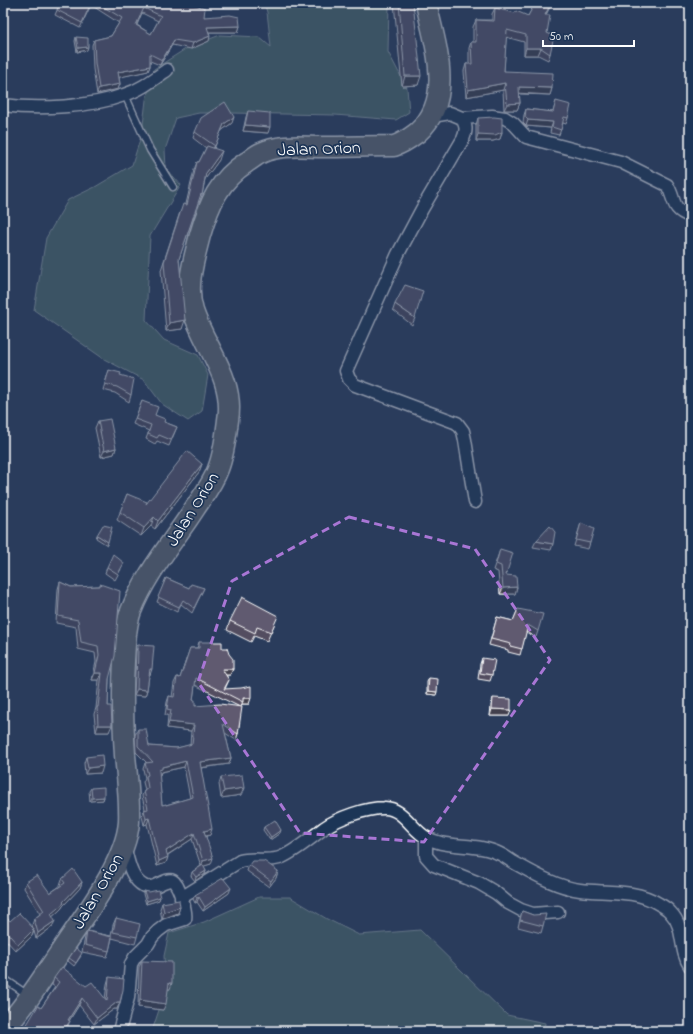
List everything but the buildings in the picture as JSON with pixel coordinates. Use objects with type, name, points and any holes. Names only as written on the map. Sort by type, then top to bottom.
[{"type":"highway","name":"Jalan Orion","points":[[3,1030],[30,997],[108,880],[124,844],[129,824],[129,808],[122,712],[126,638],[130,614],[148,576],[186,522],[214,478],[218,469],[229,418],[230,403],[228,391],[220,368],[196,318],[191,302],[191,268],[206,214],[216,193],[224,182],[242,165],[261,153],[288,147],[394,146],[411,138],[422,128],[432,116],[439,92],[438,60],[426,3]]},
{"type":"street","points":[[3,105],[18,107],[62,106],[97,102],[125,95],[144,86],[167,70]]},
{"type":"street","points":[[432,116],[450,113],[462,118],[492,116],[505,118],[513,122],[526,137],[621,162],[667,185],[670,189],[675,206],[682,213],[690,216]]},
{"type":"street","points":[[462,118],[466,126],[466,132],[463,139],[422,209],[398,254],[346,371],[349,379],[355,385],[457,423],[464,435],[475,502]]},
{"type":"street","points":[[181,898],[240,861],[247,859],[270,860],[281,858],[339,819],[371,809],[393,809],[409,821],[426,838],[441,843],[490,850],[501,854],[512,862],[556,884],[578,890],[641,895],[658,903],[672,913],[678,924],[685,959],[690,966]]},
{"type":"street","points":[[426,838],[426,856],[434,865],[479,883],[521,910],[533,914],[558,912]]},
{"type":"street","points":[[119,1031],[128,998],[131,964],[135,957],[158,931],[166,925],[185,919],[186,914],[181,898],[173,881],[150,888],[144,887],[136,880],[124,844]]},
{"type":"lane","points":[[125,95],[150,150],[173,187]]},
{"type":"lane","points":[[3,978],[30,997]]},
{"type":"highlighted area","points":[[349,517],[475,549],[550,660],[424,842],[300,833],[198,682],[232,581]]},
{"type":"green space","points":[[264,3],[389,3],[388,52],[407,88],[409,112],[396,120],[335,115],[232,113],[199,113],[176,118],[165,150],[166,168],[181,185],[150,236],[146,320],[164,340],[198,355],[208,375],[202,411],[188,421],[162,404],[144,380],[104,359],[34,310],[46,238],[68,200],[95,187],[132,165],[142,133],[146,100],[154,69],[187,48],[220,35],[259,37],[271,47],[267,12]]},
{"type":"green space","points":[[259,897],[290,897],[327,919],[359,935],[420,930],[507,1015],[545,1023],[544,1031],[152,1031],[166,989],[164,956],[169,933],[204,922]]}]
